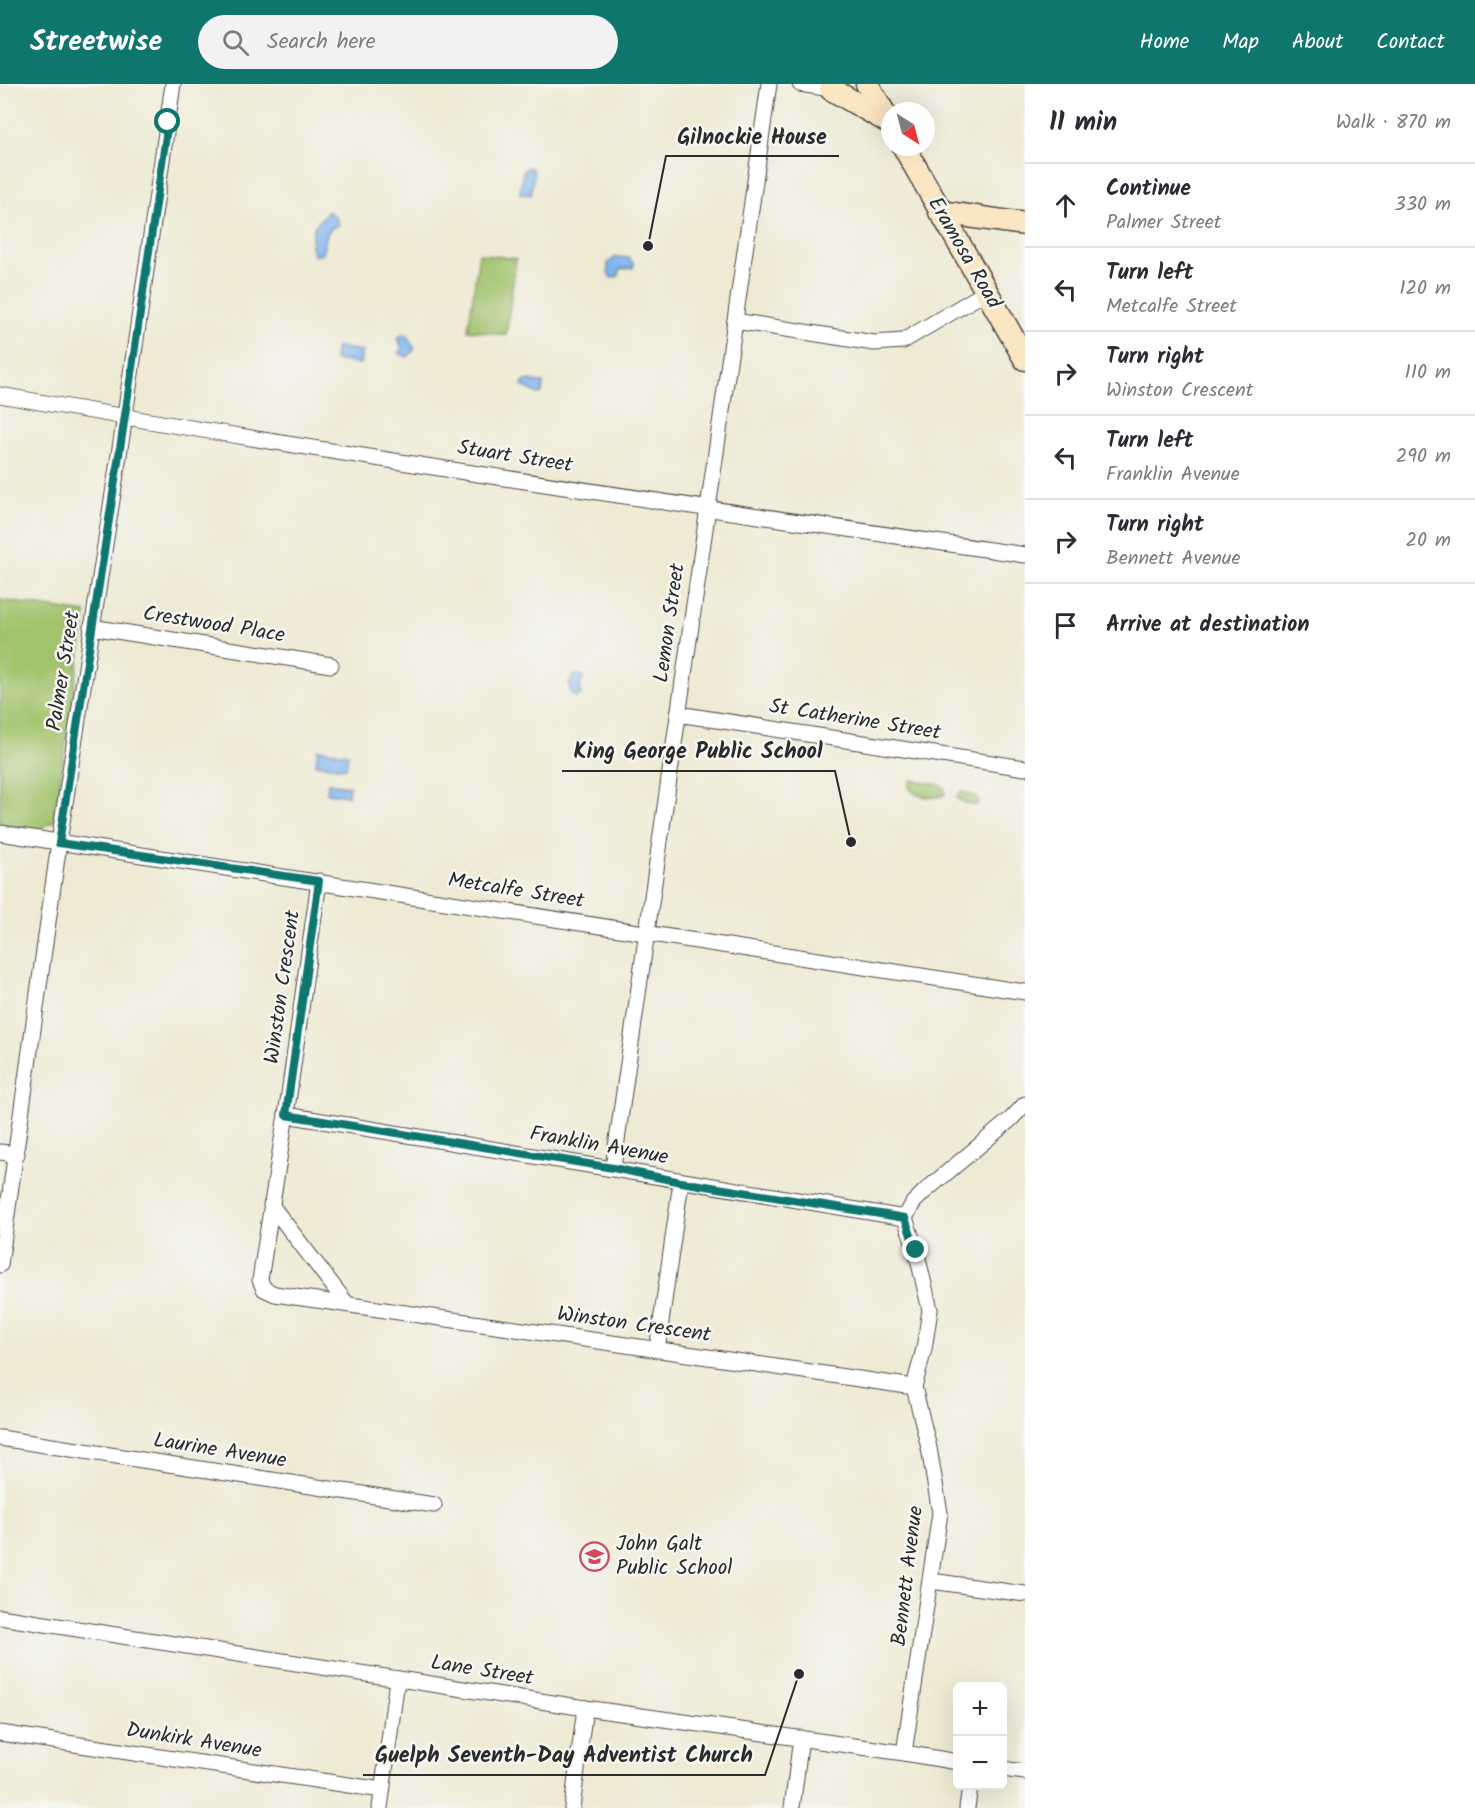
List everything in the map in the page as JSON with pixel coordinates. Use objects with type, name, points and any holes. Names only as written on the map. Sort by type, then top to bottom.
[{"type":"main road","points":[[867,84],[881,108]]},
{"type":"main road","points":[[836,86],[881,117]]},
{"type":"main road","name":"Eramosa Road","points":[[909,156],[1025,359]]},
{"type":"main road","points":[[940,212],[1025,224]]},
{"type":"street","name":"Palmer Street","points":[[0,1265],[59,843],[125,417],[173,84]]},
{"type":"street","name":"Lemon Street","points":[[613,1168],[769,84]]},
{"type":"street","points":[[800,84],[836,86]]},
{"type":"street","points":[[735,321],[874,343],[893,343],[911,337],[986,292]]},
{"type":"street","name":"Stuart Street","points":[[0,395],[125,417],[1025,555]]},
{"type":"street","name":"Crestwood Place","points":[[91,627],[331,665]]},
{"type":"street","name":"St Catherine Street","points":[[678,714],[1025,768]]},
{"type":"street","name":"Metcalfe Street","points":[[0,833],[1025,992]]},
{"type":"street","name":"Winston Crescent","points":[[319,881],[286,1115],[270,1205],[260,1280],[264,1289],[275,1294],[914,1387]]},
{"type":"street","points":[[905,1218],[912,1203],[1011,1119],[1025,1104]]},
{"type":"street","name":"Franklin Avenue","points":[[286,1115],[905,1218]]},
{"type":"street","points":[[0,1152],[17,1154]]},
{"type":"street","points":[[657,1350],[681,1182]]},
{"type":"street","points":[[270,1205],[347,1304]]},
{"type":"street","name":"Bennett Avenue","points":[[904,1753],[940,1513],[929,1448],[914,1387],[924,1349],[930,1310],[916,1250],[905,1218]]},
{"type":"street","name":"Laurine Avenue","points":[[0,1438],[434,1505]]},
{"type":"street","points":[[931,1581],[1025,1594]]},
{"type":"street","name":"Lane Street","points":[[0,1617],[397,1680],[953,1761]]},
{"type":"street","points":[[380,1808],[397,1680]]},
{"type":"street","points":[[572,1808],[585,1708]]},
{"type":"street","name":"Dunkirk Avenue","points":[[0,1732],[382,1790]]},
{"type":"street","points":[[792,1808],[801,1738]]},
{"type":"street","points":[[1007,1770],[1025,1772]]},
{"type":"street","points":[[967,1808],[969,1790]]},
{"type":"green space","points":[[479,254],[516,259],[506,335],[468,330]]},
{"type":"green space","points":[[0,600],[86,613],[54,821],[38,830],[0,824]]},
{"type":"green space","points":[[911,780],[939,785],[944,788],[945,794],[926,797],[916,794],[909,787]]},
{"type":"green space","points":[[961,791],[977,797],[979,802],[973,805],[957,798]]},
{"type":"water","points":[[527,167],[534,171],[531,195],[520,194],[523,170]]},
{"type":"water","points":[[328,211],[335,216],[339,225],[328,233],[322,253],[314,255],[311,246],[314,227]]},
{"type":"water","points":[[616,257],[630,258],[630,261],[634,263],[633,268],[622,269],[619,276],[611,278],[608,263]]},
{"type":"water","points":[[403,334],[408,335],[414,347],[407,357],[399,353],[402,348],[398,338]]},
{"type":"water","points":[[336,347],[362,351],[360,364],[334,360]]},
{"type":"water","points":[[531,380],[543,383],[542,393],[539,394],[522,386],[523,382]]},
{"type":"water","points":[[577,674],[584,677],[580,685],[581,694],[576,697],[571,693],[569,684]]},
{"type":"water","points":[[318,749],[348,754],[346,768],[316,764]]},
{"type":"water","points":[[328,783],[349,786],[348,796],[327,793]]},
{"type":"place","name":"Gilnockie House","points":[[648,246]]},
{"type":"place","name":"King George Public School","points":[[851,842]]},
{"type":"place","name":"John Galt Public School","points":[[595,1556]]},
{"type":"place","name":"Guelph Seventh-Day Adventist Church","points":[[799,1674]]},
{"type":"route","points":[[168,122],[59,843],[319,881],[286,1115],[905,1218],[916,1250]]}]
